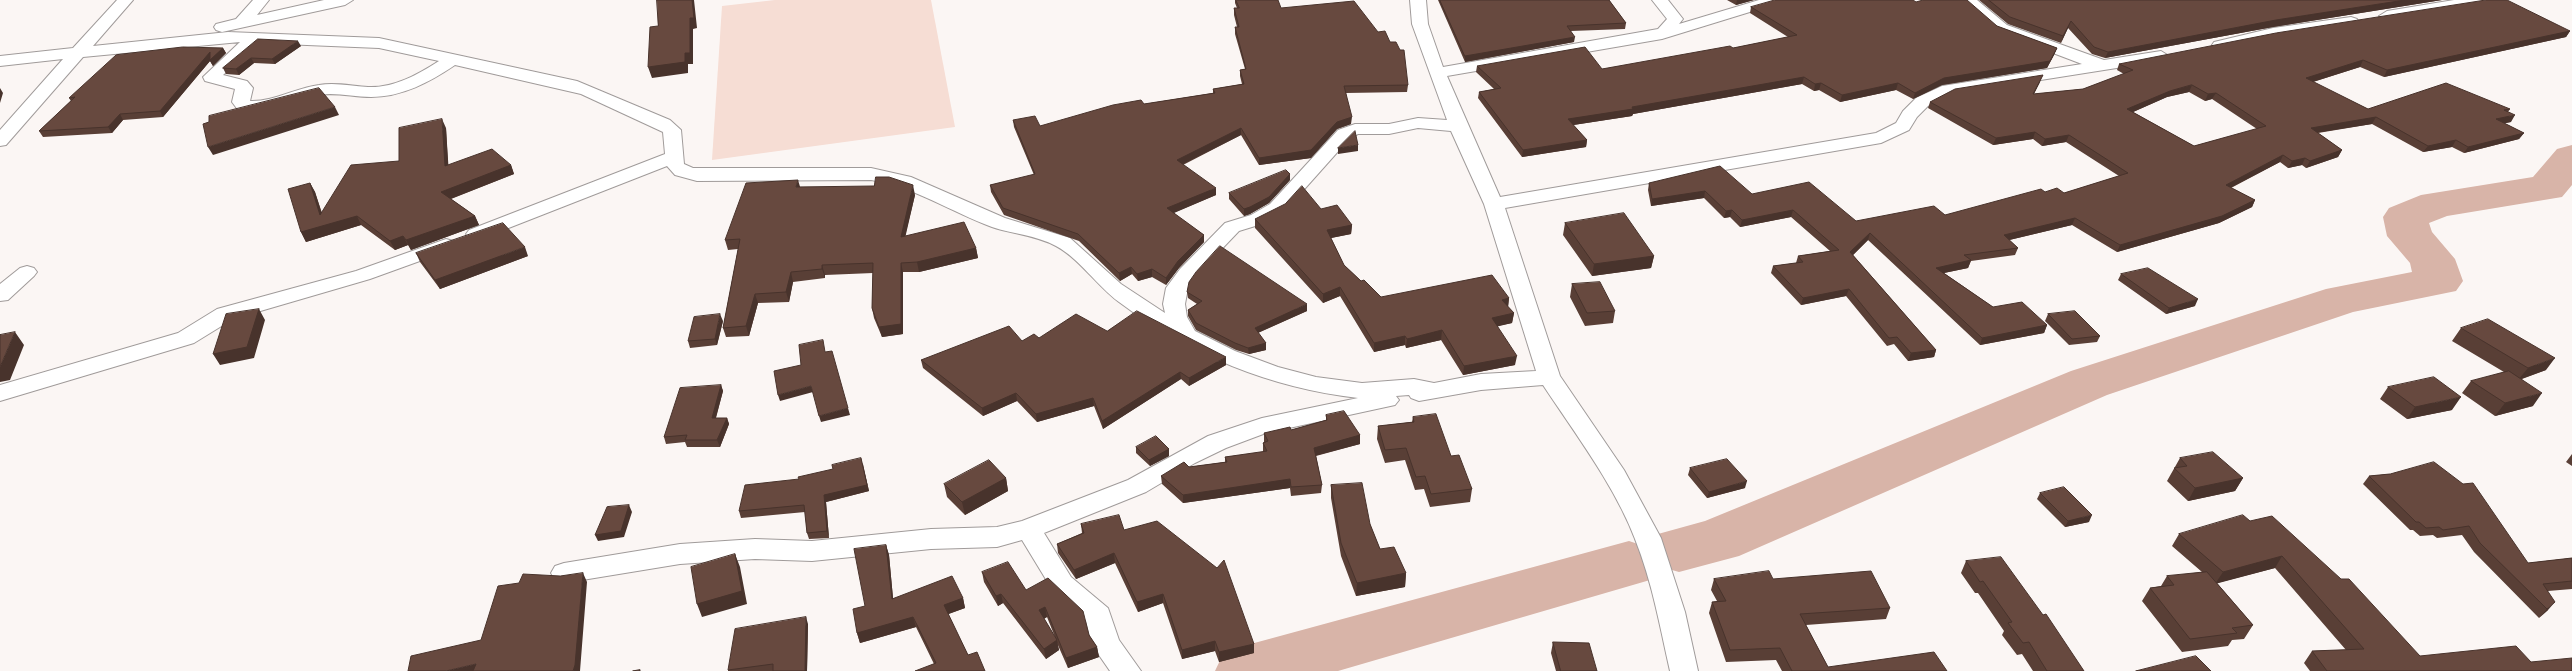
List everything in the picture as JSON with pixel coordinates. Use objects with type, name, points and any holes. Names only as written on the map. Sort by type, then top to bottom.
[{"type":"street","points":[[0,141],[125,0]]},
{"type":"street","points":[[241,23],[261,0]]},
{"type":"street","points":[[139,45],[345,0]]},
{"type":"street","points":[[1418,0],[1420,24],[1437,73],[1458,126],[1494,204],[1549,377],[1615,476],[1648,538],[1671,612],[1684,671]]},
{"type":"street","points":[[1660,0],[1675,19],[1662,34]]},
{"type":"street","points":[[1437,73],[1662,34],[1722,18],[1774,0]]},
{"type":"street","points":[[1968,0],[2001,28],[2103,66]]},
{"type":"street","points":[[2202,49],[2274,33],[2482,0]]},
{"type":"street","points":[[0,61],[195,39],[256,37],[379,43],[454,58],[587,90],[664,124],[672,130],[674,156],[679,170],[697,175],[871,174],[894,178],[996,222],[1059,241],[1071,247],[1114,288],[1186,334],[1242,363],[1300,379],[1363,391],[1418,386],[1432,390]]},
{"type":"street","points":[[256,37],[211,77],[240,84],[244,88],[242,102],[244,106],[263,106],[324,89],[372,92],[401,88],[427,77],[454,58]]},
{"type":"street","points":[[1494,204],[1881,138],[1903,126],[1909,115],[1922,102],[1948,90],[2174,54]]},
{"type":"street","points":[[1186,334],[1176,318],[1174,304],[1177,288],[1187,273],[1232,227],[1258,219],[1277,208],[1344,134],[1355,129],[1389,129],[1418,123],[1458,126]]},
{"type":"street","points":[[0,393],[186,338],[201,332],[225,314],[363,275],[535,213],[674,156]]},
{"type":"street","points":[[0,295],[28,272]]},
{"type":"street","points":[[564,573],[680,554],[755,549],[812,550],[931,539],[997,537],[1028,529],[1137,486],[1192,454],[1217,442],[1262,426],[1432,390],[1481,382],[1549,377]]},
{"type":"street","points":[[1028,529],[1062,584],[1098,616],[1106,645],[1127,671]]},
{"type":"shaded area","points":[[775,0],[931,0],[955,127],[712,160],[722,6]]},
{"type":"building","points":[[657,0],[692,0],[694,18],[690,18],[690,53],[685,53],[685,62],[648,67],[650,27],[658,26]]},
{"type":"building","points":[[1236,0],[1278,0],[1281,8],[1354,1],[1378,32],[1385,31],[1390,42],[1396,42],[1400,50],[1404,50],[1408,85],[1344,86],[1352,117],[1337,122],[1311,150],[1259,158],[1241,128],[1177,160],[1216,188],[1167,208],[1204,235],[1178,261],[1166,278],[1152,269],[1137,274],[1131,267],[1119,273],[1078,234],[1003,208],[990,185],[1035,174],[1013,120],[1035,116],[1040,126],[1113,105],[1141,100],[1144,104],[1215,93],[1213,89],[1244,84],[1240,70],[1246,69],[1235,27],[1239,27],[1234,8],[1239,8]]},
{"type":"building","points":[[1440,0],[1609,0],[1626,23],[1567,26],[1575,37],[1465,56]]},
{"type":"building","points":[[1775,0],[1913,0],[1916,2],[1923,0],[1967,0],[1997,26],[2057,48],[2050,61],[1944,78],[1915,93],[1898,83],[1842,95],[1821,83],[1815,84],[1804,77],[1632,107],[1633,109],[1568,119],[1587,140],[1523,150],[1479,92],[1501,88],[1477,66],[1585,47],[1602,69],[1730,46],[1733,48],[1797,35],[1751,7]]},
{"type":"building","points":[[1989,0],[2405,0],[2276,20],[2108,52],[2094,47],[2071,21],[2063,36],[2010,17]]},
{"type":"building","points":[[2486,0],[2507,0],[2570,31],[2387,70],[2363,60],[2306,78],[2368,109],[2446,83],[2510,109],[2504,110],[2515,115],[2496,119],[2524,133],[2468,147],[2456,140],[2428,146],[2376,117],[2311,128],[2342,150],[2310,161],[2305,158],[2292,161],[2283,155],[2226,185],[2255,200],[2222,216],[2120,245],[2075,218],[2004,235],[2018,248],[1964,255],[1971,260],[1936,268],[1993,307],[2022,302],[2047,325],[1982,338],[1870,233],[1850,252],[1936,350],[1911,353],[1897,337],[1889,338],[1849,289],[1803,298],[1773,266],[1803,262],[1798,256],[1839,250],[1793,210],[1742,220],[1732,210],[1726,211],[1705,191],[1652,199],[1649,183],[1720,166],[1752,194],[1809,182],[1856,221],[1934,206],[1945,215],[2041,189],[2045,192],[2057,188],[2064,193],[2128,173],[2069,135],[2045,139],[2035,132],[1996,138],[1930,102],[1955,89],[2043,75],[2033,94],[2083,89],[2133,70],[2119,64],[2276,33]],"holes":[[[2192,85],[2208,94],[2216,93],[2266,126],[2194,146],[2127,109],[2170,91]]]},
{"type":"building","points":[[258,39],[298,41],[272,59],[251,58],[236,69],[223,68]]},
{"type":"building","points":[[183,47],[223,48],[210,60],[210,52],[160,111],[120,114],[108,127],[39,131],[75,97],[69,98],[116,55]]},
{"type":"building","points":[[319,88],[335,107],[208,147],[203,124],[209,122],[209,116]]},
{"type":"building","points":[[442,119],[445,166],[492,149],[511,165],[441,192],[475,216],[406,240],[403,236],[390,241],[357,216],[301,232],[288,189],[310,183],[320,215],[351,165],[399,161],[399,128]]},
{"type":"building","points":[[1355,131],[1358,145],[1338,148]]},
{"type":"building","points":[[1286,170],[1290,174],[1269,197],[1250,207],[1244,209],[1229,193]]},
{"type":"building","points":[[876,177],[889,177],[913,185],[901,237],[964,222],[976,248],[917,262],[901,263],[901,324],[879,327],[872,308],[873,263],[822,265],[822,269],[791,272],[786,292],[755,294],[746,326],[723,328],[740,239],[725,240],[746,183],[798,180],[796,187],[874,186]]},
{"type":"building","points":[[1302,186],[1321,209],[1337,205],[1352,225],[1327,230],[1344,265],[1361,281],[1364,280],[1381,297],[1492,275],[1509,298],[1502,300],[1514,313],[1492,318],[1517,356],[1464,366],[1442,330],[1407,339],[1405,336],[1374,343],[1340,287],[1323,294],[1255,219],[1285,204]]},
{"type":"building","points":[[1624,213],[1654,256],[1594,264],[1565,223]]},
{"type":"building","points":[[503,223],[525,247],[435,280],[416,253]]},
{"type":"building","points":[[1220,246],[1307,304],[1255,328],[1266,343],[1248,348],[1235,343],[1196,323],[1188,310],[1202,301],[1187,292],[1189,282],[1196,272]]},
{"type":"building","points":[[2148,268],[2198,299],[2169,308],[2121,274]]},
{"type":"building","points":[[1600,282],[1615,311],[1587,313],[1572,284]]},
{"type":"building","points":[[259,309],[247,347],[213,354],[226,314]]},
{"type":"building","points":[[1137,311],[1226,357],[1189,378],[1180,372],[1102,421],[1093,398],[1036,414],[1016,393],[982,408],[921,360],[1009,326],[1022,341],[1034,334],[1039,338],[1076,314],[1107,331]]},
{"type":"building","points":[[2075,311],[2100,336],[2072,339],[2048,314]]},
{"type":"building","points":[[720,314],[715,339],[688,341],[694,317]]},
{"type":"building","points":[[2488,319],[2555,358],[2528,368],[2461,328]]},
{"type":"building","points":[[15,332],[0,367],[0,335]]},
{"type":"building","points":[[823,340],[825,352],[832,351],[848,408],[819,416],[811,386],[778,395],[774,371],[801,365],[799,345]]},
{"type":"building","points":[[2509,371],[2542,393],[2505,403],[2471,381]]},
{"type":"building","points":[[2434,377],[2461,397],[2415,407],[2388,387]]},
{"type":"building","points":[[721,385],[712,418],[727,418],[717,440],[685,440],[687,435],[664,437],[680,388]]},
{"type":"building","points":[[1344,411],[1360,435],[1314,448],[1322,485],[1291,487],[1290,479],[1183,495],[1161,476],[1184,462],[1189,467],[1227,462],[1225,457],[1267,451],[1263,443],[1268,441],[1264,433],[1290,427],[1291,430],[1327,420],[1326,415]]},
{"type":"building","points":[[1436,414],[1451,456],[1459,455],[1472,489],[1431,494],[1425,476],[1416,477],[1406,448],[1385,450],[1378,426],[1414,422],[1413,417]]},
{"type":"building","points":[[1156,436],[1169,449],[1149,460],[1136,447]]},
{"type":"building","points":[[2213,452],[2243,478],[2195,488],[2174,468],[2187,466],[2180,458]]},
{"type":"building","points":[[861,458],[867,485],[824,495],[827,531],[807,533],[804,505],[739,511],[745,485],[799,479],[798,477],[833,469],[832,465]]},
{"type":"building","points":[[1727,459],[1747,481],[1709,492],[1690,468]]},
{"type":"building","points":[[989,460],[1006,478],[962,502],[944,484]]},
{"type":"building","points":[[2434,462],[2463,484],[2473,483],[2528,563],[2572,558],[2572,581],[2543,584],[2555,602],[2547,609],[2480,543],[2469,526],[2443,530],[2439,527],[2426,528],[2419,522],[2416,522],[2369,476],[2390,474]]},
{"type":"building","points":[[1362,483],[1370,524],[1380,549],[1394,547],[1406,573],[1357,583],[1341,543],[1331,485]]},
{"type":"building","points":[[2064,487],[2092,515],[2068,521],[2040,493]]},
{"type":"building","points":[[629,505],[621,531],[595,535],[607,507]]},
{"type":"building","points":[[1119,515],[1124,530],[1157,521],[1217,568],[1224,560],[1254,644],[1219,652],[1215,641],[1182,650],[1163,594],[1137,602],[1114,553],[1074,570],[1057,544],[1084,533],[1081,524]]},
{"type":"building","points":[[2243,515],[2250,521],[2272,516],[2341,579],[2349,579],[2420,656],[2516,646],[2531,662],[2572,658],[2572,671],[2327,671],[2312,651],[2364,649],[2282,556],[2223,572],[2179,534]]},
{"type":"building","points":[[886,545],[892,599],[952,576],[963,598],[944,605],[968,655],[977,652],[985,671],[915,671],[936,663],[913,617],[857,633],[853,609],[865,606],[854,549]]},
{"type":"building","points":[[735,554],[742,591],[697,604],[691,567]]},
{"type":"building","points":[[2001,557],[2043,615],[2046,614],[2084,671],[2047,671],[2029,642],[2023,643],[2008,623],[2012,622],[1983,581],[1980,582],[1966,561]]},
{"type":"building","points":[[1008,562],[1026,590],[1048,578],[1083,611],[1089,635],[1097,647],[1066,658],[1045,607],[1039,610],[1057,640],[1044,649],[1001,594],[996,596],[982,572]]},
{"type":"building","points":[[1769,571],[1773,579],[1871,571],[1890,608],[1800,614],[1828,667],[1934,652],[1947,671],[1792,671],[1780,648],[1730,650],[1712,602],[1726,601],[1714,579]]},
{"type":"building","points":[[2207,572],[2253,625],[2232,628],[2237,633],[2190,639],[2150,588],[2174,585],[2167,576]]},
{"type":"building","points":[[583,573],[575,665],[573,671],[473,671],[476,664],[446,671],[408,671],[411,656],[481,640],[498,586],[519,583],[523,574],[560,576]]},
{"type":"building","points":[[806,617],[805,671],[773,671],[773,664],[728,670],[735,629]]},
{"type":"building","points":[[1553,642],[1589,643],[1597,671],[1561,671]]},
{"type":"building","points":[[2196,656],[2211,671],[2136,671]]},
{"type":"waterway","points":[[1679,550],[1718,540],[2089,383],[2343,299],[2439,281],[2432,259],[2410,236],[2405,217],[2437,204],[2547,188],[2572,158]]},
{"type":"waterway","points":[[1247,671],[1629,564]]}]
